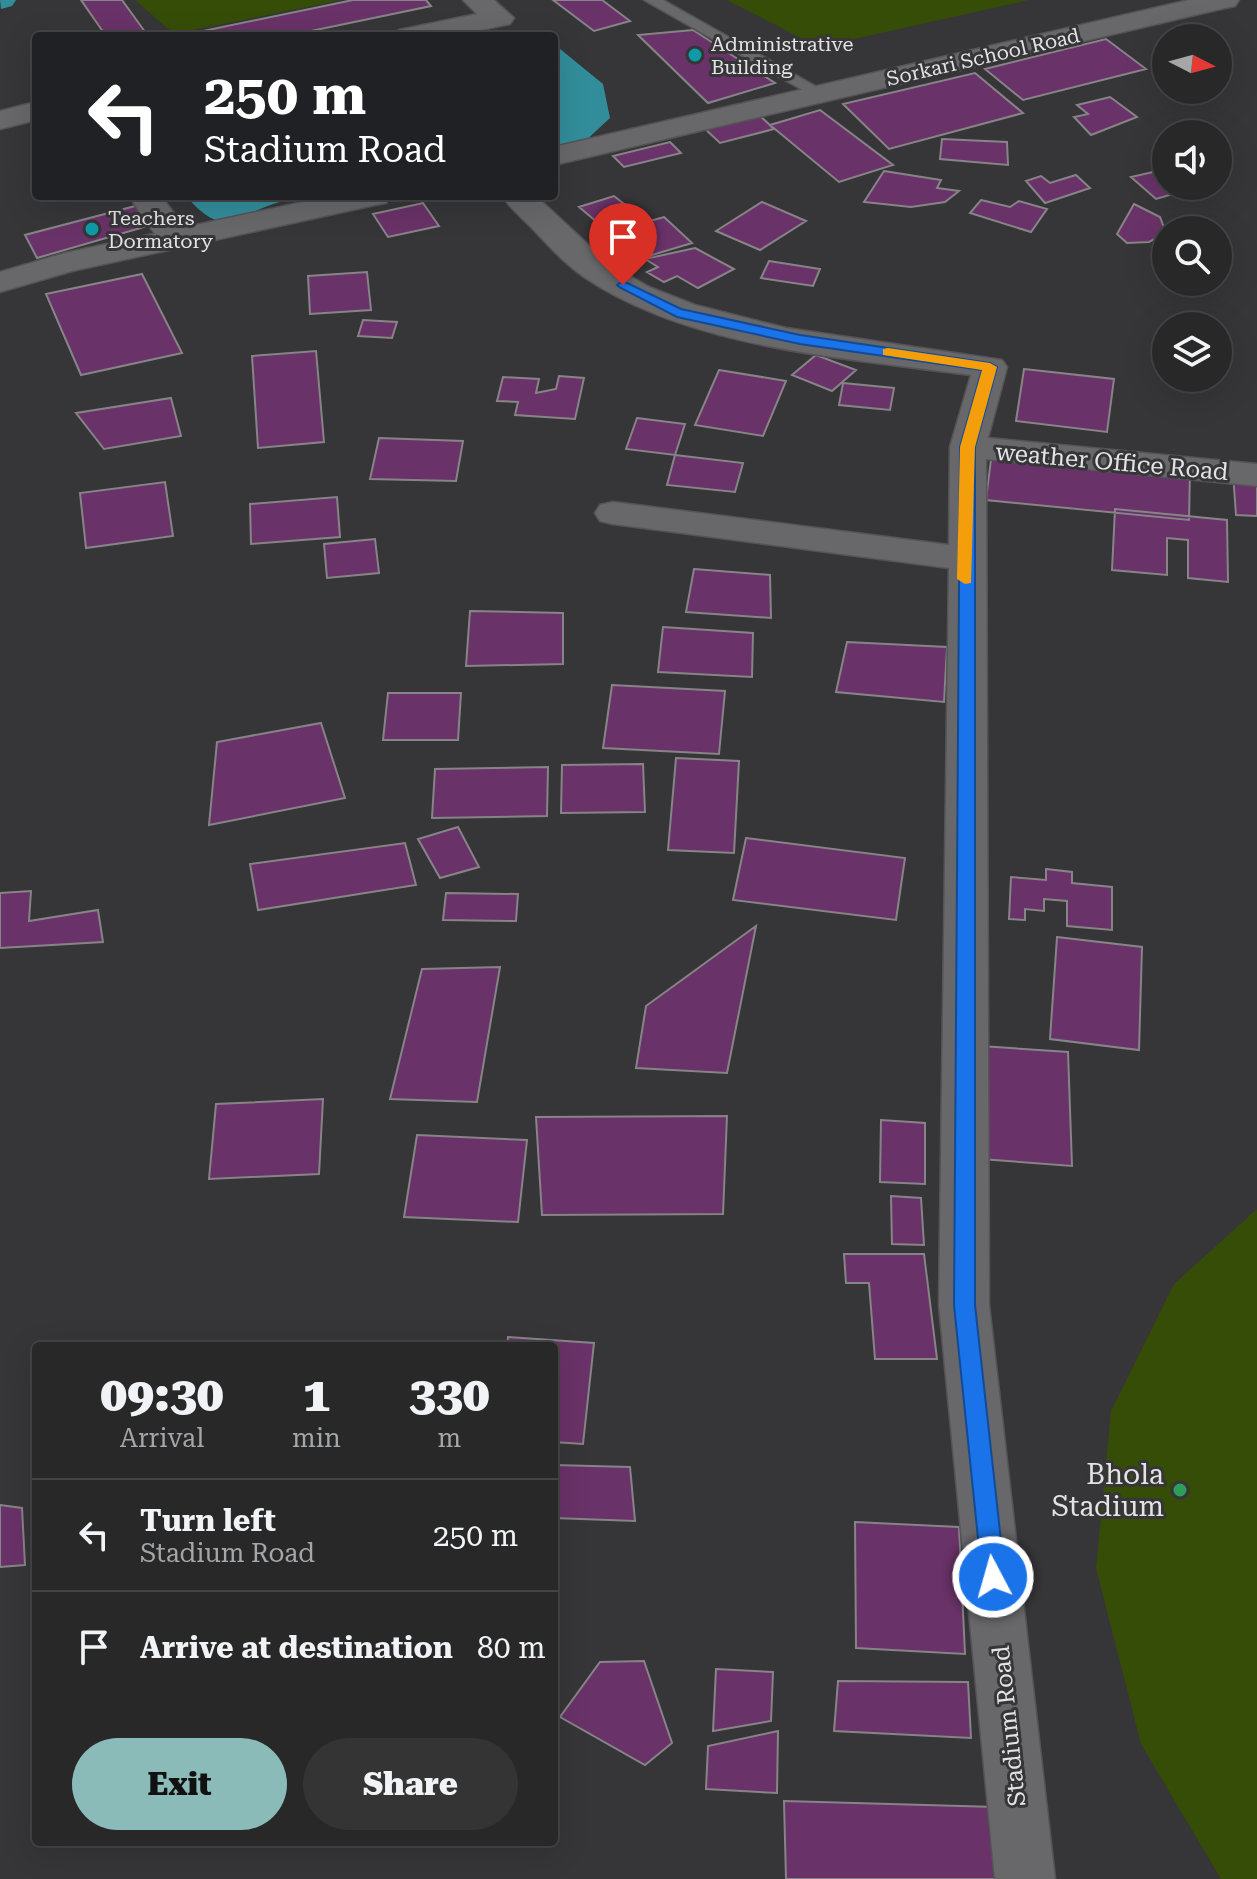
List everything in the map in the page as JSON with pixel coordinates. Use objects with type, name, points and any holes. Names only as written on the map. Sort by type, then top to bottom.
[{"type":"street","points":[[429,32],[500,18],[477,0]]},
{"type":"street","name":"Sorkari School Road","points":[[558,155],[1225,0]]},
{"type":"street","points":[[0,120],[32,112]]},
{"type":"street","points":[[148,200],[177,239]]},
{"type":"street","points":[[0,282],[65,263],[357,200]]},
{"type":"street","name":"Stadium Road","points":[[522,200],[597,271],[677,312],[800,339],[990,367],[968,447],[965,559],[964,1305],[1025,1879]]},
{"type":"street","name":"weather Office Road","points":[[968,447],[1257,475]]},
{"type":"street","points":[[613,513],[965,559]]},
{"type":"lane","points":[[652,0],[821,94]]},
{"type":"green space","points":[[135,0],[341,0],[184,32],[172,32]]},
{"type":"green space","points":[[727,0],[1029,0],[818,47]]},
{"type":"green space","name":"Bhola Stadium","points":[[1257,1209],[1257,1879],[1221,1879],[1141,1744],[1096,1568],[1111,1411],[1174,1284]]},
{"type":"water","points":[[558,47],[603,84],[610,118],[582,144],[558,148]]},
{"type":"water","points":[[190,200],[292,200],[230,221],[211,218]]},
{"type":"building","points":[[81,0],[122,0],[145,32],[103,32]]},
{"type":"building","points":[[353,0],[426,0],[431,6],[306,32],[198,32]]},
{"type":"building","points":[[553,0],[602,0],[630,21],[594,31]]},
{"type":"building","name":"Administrative Building","points":[[693,30],[775,83],[708,103],[638,35]]},
{"type":"building","points":[[1106,39],[1146,69],[1023,100],[985,69]]},
{"type":"building","points":[[975,73],[1023,113],[889,149],[843,104]]},
{"type":"building","points":[[1110,97],[1137,117],[1091,135],[1074,117],[1088,114],[1077,105]]},
{"type":"building","points":[[820,110],[893,165],[839,182],[770,125]]},
{"type":"building","points":[[756,112],[774,129],[720,143],[702,126]]},
{"type":"building","points":[[942,139],[1007,142],[1008,165],[940,159]]},
{"type":"building","points":[[670,142],[681,153],[624,167],[613,156]]},
{"type":"building","points":[[884,171],[941,180],[937,188],[959,191],[945,202],[911,207],[864,202]]},
{"type":"building","points":[[1152,172],[1152,195],[1131,177]]},
{"type":"building","points":[[1076,175],[1090,188],[1045,203],[1026,181],[1041,176],[1050,183]]},
{"type":"building","points":[[614,196],[639,216],[604,228],[579,207]]},
{"type":"building","points":[[981,200],[1010,207],[1019,201],[1047,209],[1031,232],[970,213]]},
{"type":"building","points":[[762,202],[806,221],[760,250],[716,231]]},
{"type":"building","points":[[423,203],[439,226],[388,237],[373,214]]},
{"type":"building","name":"Teachers Dormatory","points":[[143,204],[158,223],[37,258],[25,235]]},
{"type":"building","points":[[1134,204],[1158,216],[1152,216],[1152,240],[1149,242],[1127,243],[1117,234]]},
{"type":"building","points":[[664,217],[692,243],[622,264],[595,236]]},
{"type":"building","points":[[695,248],[734,269],[698,288],[677,276],[664,282],[647,272],[658,267],[645,259]]},
{"type":"building","points":[[769,261],[820,269],[813,286],[761,278]]},
{"type":"building","points":[[367,272],[371,310],[310,314],[308,276]]},
{"type":"building","points":[[142,274],[182,353],[81,375],[46,294]]},
{"type":"building","points":[[363,320],[397,322],[392,338],[358,336]]},
{"type":"building","points":[[316,351],[324,442],[258,448],[252,356]]},
{"type":"building","points":[[816,355],[856,370],[832,391],[792,375]]},
{"type":"building","points":[[1024,369],[1114,379],[1107,432],[1016,421]]},
{"type":"building","points":[[719,370],[786,381],[763,436],[695,425]]},
{"type":"building","points":[[559,376],[584,378],[575,419],[515,415],[518,402],[497,401],[503,377],[539,379],[536,393],[556,389]]},
{"type":"building","points":[[843,383],[894,388],[890,410],[839,405]]},
{"type":"building","points":[[171,398],[181,436],[104,449],[76,413]]},
{"type":"building","points":[[637,418],[685,424],[675,455],[626,449]]},
{"type":"building","points":[[379,438],[463,441],[456,481],[370,479]]},
{"type":"building","points":[[992,451],[1190,470],[1189,520],[986,500]]},
{"type":"building","points":[[675,455],[743,463],[735,492],[667,485]]},
{"type":"building","points":[[1233,473],[1257,475],[1257,516],[1236,515]]},
{"type":"building","points":[[165,482],[173,536],[86,548],[80,493]]},
{"type":"building","points":[[337,497],[340,537],[251,544],[250,504]]},
{"type":"building","points":[[1115,509],[1227,520],[1228,582],[1188,578],[1188,540],[1167,538],[1167,575],[1112,570]]},
{"type":"building","points":[[375,539],[379,573],[327,578],[324,544]]},
{"type":"building","points":[[694,569],[770,575],[771,618],[686,612]]},
{"type":"building","points":[[470,611],[563,613],[563,664],[466,666]]},
{"type":"building","points":[[663,627],[753,633],[752,677],[658,672]]},
{"type":"building","points":[[847,642],[947,647],[944,702],[836,692]]},
{"type":"building","points":[[612,685],[725,691],[719,754],[603,748]]},
{"type":"building","points":[[388,693],[461,693],[458,740],[383,740]]},
{"type":"building","points":[[321,723],[345,798],[209,825],[217,742]]},
{"type":"building","points":[[676,758],[739,761],[734,853],[668,850]]},
{"type":"building","points":[[643,764],[645,812],[561,813],[562,765]]},
{"type":"building","points":[[548,767],[547,816],[432,818],[435,769]]},
{"type":"building","points":[[458,827],[479,867],[440,878],[418,839]]},
{"type":"building","points":[[746,838],[905,858],[896,920],[733,900]]},
{"type":"building","points":[[405,843],[416,885],[258,910],[250,864]]},
{"type":"building","points":[[1046,869],[1072,872],[1072,883],[1112,887],[1112,930],[1067,926],[1067,901],[1044,899],[1044,911],[1025,909],[1025,920],[1009,919],[1011,877],[1046,880]]},
{"type":"building","points":[[31,891],[29,921],[98,910],[103,942],[0,948],[0,893]]},
{"type":"building","points":[[446,893],[518,894],[516,921],[443,920]]},
{"type":"building","points":[[756,926],[727,1073],[636,1068],[646,1006]]},
{"type":"building","points":[[1057,937],[1142,947],[1139,1050],[1050,1039]]},
{"type":"building","points":[[500,967],[477,1102],[390,1099],[422,969]]},
{"type":"building","points":[[981,1046],[1068,1052],[1072,1166],[981,1159]]},
{"type":"building","points":[[323,1099],[319,1174],[209,1179],[216,1104]]},
{"type":"building","points":[[727,1116],[723,1214],[542,1215],[536,1117]]},
{"type":"building","points":[[881,1120],[925,1123],[925,1184],[880,1182]]},
{"type":"building","points":[[417,1135],[527,1140],[518,1222],[404,1217]]},
{"type":"building","points":[[891,1196],[921,1198],[924,1245],[892,1244]]},
{"type":"building","points":[[844,1254],[924,1254],[937,1359],[875,1359],[869,1283],[846,1283]]},
{"type":"building","points":[[508,1337],[594,1343],[583,1444],[558,1442],[558,1342],[507,1342]]},
{"type":"building","points":[[558,1465],[630,1467],[635,1521],[558,1518]]},
{"type":"building","points":[[0,1505],[22,1508],[25,1565],[0,1567]]},
{"type":"building","points":[[855,1522],[959,1527],[965,1654],[856,1648]]},
{"type":"building","points":[[644,1661],[672,1743],[645,1765],[560,1717],[600,1662]]},
{"type":"building","points":[[716,1669],[773,1672],[771,1721],[713,1731]]},
{"type":"building","points":[[838,1681],[968,1682],[971,1738],[834,1731]]},
{"type":"building","points":[[778,1731],[777,1793],[706,1789],[708,1746]]},
{"type":"building","points":[[784,1801],[996,1807],[1002,1879],[786,1879]]},
{"type":"slow traffic","points":[[888,352],[990,367],[968,447],[965,579]]},
{"type":"place","name":"Administrative Building","points":[[695,55]]},
{"type":"place","name":"Teachers Dormatory","points":[[92,229]]},
{"type":"place","name":"Bhola Stadium","points":[[1180,1490]]},
{"type":"route","points":[[623,285],[677,312],[800,339],[990,367],[968,447],[965,559],[964,1305],[993,1577]]}]
